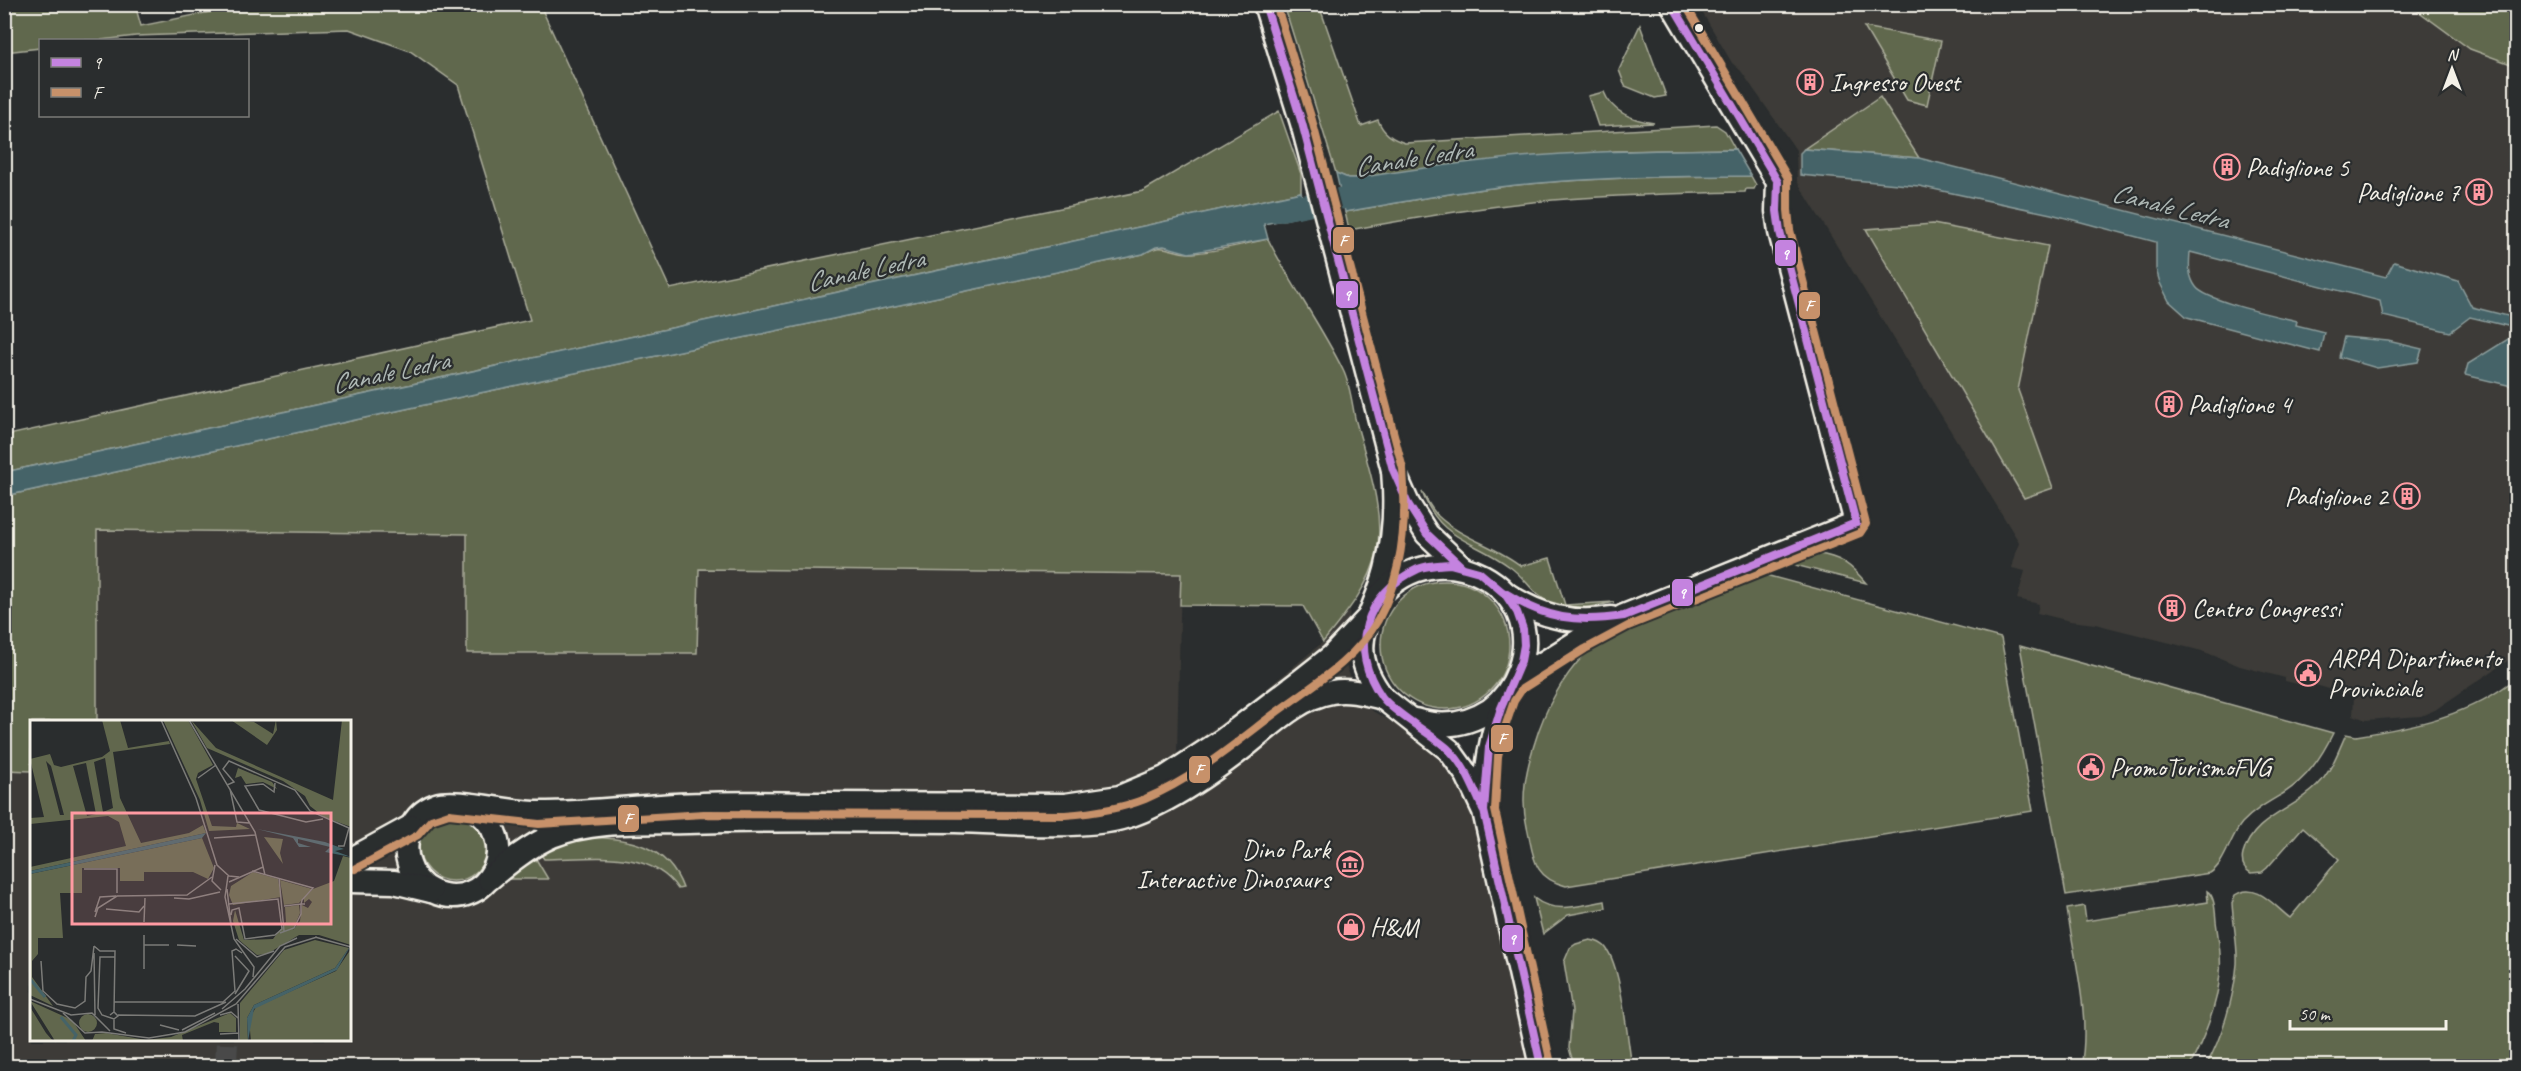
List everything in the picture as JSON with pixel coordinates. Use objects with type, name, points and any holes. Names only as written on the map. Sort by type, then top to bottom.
[{"type":"street","points":[[1265,4],[1302,123],[1393,470],[1408,504],[1427,534],[1462,567]]},
{"type":"street","points":[[1402,714],[1424,723],[1448,725],[1480,716],[1510,688],[1580,640],[1624,616],[1856,523],[1780,232],[1777,211],[1778,182],[1672,4]]},
{"type":"street","points":[[1393,470],[1396,504],[1395,529],[1386,571],[1363,633],[1364,661],[1371,681],[1383,698],[1449,750],[1467,775],[1484,812],[1541,1066]]},
{"type":"street","points":[[351,859],[412,826],[425,812],[439,804],[459,803],[538,814],[704,804],[1065,804],[1120,797],[1165,778],[1223,740],[1332,656],[1393,582],[1414,570],[1438,565],[1462,567],[1485,577],[1524,606],[1552,618],[1597,620],[1624,616]]},
{"type":"street","points":[[1484,812],[1488,755],[1494,727],[1521,663],[1524,645],[1515,609],[1505,593]]},
{"type":"street","points":[[351,881],[394,882],[452,895],[465,894],[551,836],[611,825],[838,819],[1069,823],[1109,821],[1141,811],[1172,795],[1222,764],[1299,704],[1318,695],[1346,691],[1383,698]]},
{"type":"street","points":[[469,806],[481,813],[492,824],[497,837],[499,852],[495,867],[488,879]]},
{"type":"street","points":[[412,826],[406,840],[408,863],[420,883],[433,891]]},
{"type":"shaded area","points":[[1698,5],[2410,5],[2470,49],[2516,66],[2516,655],[2435,710],[2421,716],[2366,720],[2353,715],[2354,696],[2315,685],[2313,688],[2285,681],[2285,678],[2240,666],[2202,651],[2095,624],[2037,613],[2039,604],[2017,599],[2025,571],[2012,568],[2019,542],[1797,181],[1796,150],[1741,71],[1732,63]]},
{"type":"shaded area","points":[[96,530],[467,534],[468,653],[698,569],[1181,574],[1177,753],[1246,706],[1323,642],[1350,608],[1347,669],[1360,696],[1371,710],[1422,740],[1451,764],[1475,819],[1529,1066],[5,1066],[4,770],[30,771],[30,1041],[351,1041],[351,720],[97,720]]},
{"type":"green space","points":[[5,5],[135,5],[141,26],[230,8],[230,5],[540,5],[670,289],[1143,191],[1279,111],[1301,174],[1301,192],[5,472],[4,436],[530,320],[458,85],[410,51],[349,29],[136,36],[110,39],[39,39],[39,48],[5,52]]},
{"type":"green space","points":[[1284,5],[1319,5],[1361,126],[1378,120],[1388,135],[1405,143],[1716,125],[1725,131],[1735,149],[1615,151],[1348,178],[1336,173]]},
{"type":"green space","points":[[2410,5],[2516,5],[2516,66],[2470,49]]},
{"type":"green space","points":[[1640,25],[1666,96],[1655,98],[1625,86],[1619,70]]},
{"type":"green space","points":[[1864,27],[1941,41],[1927,105],[1907,100]]},
{"type":"green space","points":[[1604,92],[1612,105],[1624,114],[1654,123],[1598,126],[1588,96]]},
{"type":"green space","points":[[1880,97],[1919,158],[1804,149]]},
{"type":"green space","points":[[1751,176],[1756,185],[1754,189],[1746,189],[1745,192],[1649,194],[1553,200],[1476,209],[1349,230],[1345,212],[1515,185],[1593,179]]},
{"type":"green space","points":[[1933,224],[2048,246],[2018,390],[2053,488],[2024,498],[1866,229]]},
{"type":"green space","points":[[1268,239],[1345,375],[1373,485],[1379,536],[1374,565],[1369,577],[1355,600],[1323,642],[1303,606],[1180,605],[1181,574],[699,569],[697,653],[467,653],[467,534],[97,530],[97,720],[30,720],[30,771],[5,770],[5,496],[475,394],[1143,254],[1156,248],[1188,253],[1216,250]]},
{"type":"green space","points":[[1422,492],[1436,514],[1447,524],[1521,566],[1550,558],[1565,605],[1614,602],[1575,608],[1559,606],[1545,600],[1510,567],[1448,530],[1430,508]]},
{"type":"green space","points":[[1817,554],[1845,563],[1866,583],[1783,562],[1804,555]]},
{"type":"green space","points":[[1758,573],[2001,638],[2033,811],[1566,886],[1547,877],[1536,864],[1531,848],[1525,816],[1525,784],[1543,719],[1568,674],[1593,647],[1612,635]]},
{"type":"green space","points":[[1445,581],[1469,586],[1490,600],[1504,621],[1509,645],[1504,669],[1490,690],[1469,704],[1445,709],[1421,704],[1400,690],[1386,669],[1381,645],[1386,621],[1400,600],[1421,586]]},
{"type":"green space","points":[[2020,646],[2333,733],[2324,751],[2300,781],[2242,823],[2224,857],[2210,873],[2066,895]]},
{"type":"green space","points":[[2516,678],[2516,1066],[2206,1066],[2217,1043],[2233,990],[2237,964],[2232,903],[2235,895],[2243,891],[2257,893],[2290,918],[2339,859],[2303,827],[2267,868],[2262,872],[2251,873],[2245,867],[2242,857],[2255,831],[2317,786],[2330,768],[2346,734],[2356,736],[2440,718],[2480,702]]},
{"type":"green space","points":[[453,813],[466,816],[477,823],[484,834],[487,847],[484,860],[477,871],[466,878],[453,881],[440,878],[429,871],[422,860],[419,847],[422,834],[429,823],[440,816]]},
{"type":"green space","points":[[588,837],[632,842],[657,853],[676,874],[683,888],[678,889],[666,876],[635,861],[598,857],[544,859],[539,852],[549,845]]},
{"type":"green space","points":[[533,854],[548,879],[504,879]]},
{"type":"green space","points":[[2207,891],[2212,896],[2215,908],[2220,953],[2219,985],[2210,1021],[2190,1066],[2081,1066],[2084,1048],[2083,1008],[2067,909],[2084,906],[2086,921],[2208,902]]},
{"type":"green space","points":[[1534,898],[1542,903],[1559,907],[1605,901],[1606,908],[1568,915],[1543,934]]},
{"type":"green space","points":[[1590,940],[1603,945],[1612,958],[1620,987],[1632,1066],[1574,1066],[1569,1048],[1572,1011],[1564,962],[1570,948]]},
{"type":"water","points":[[1735,149],[1751,176],[1593,179],[1515,185],[1345,212],[1336,173],[1348,178],[1357,178],[1452,164],[1571,153]]},
{"type":"water","points":[[1804,149],[1919,158],[2386,277],[2394,262],[2458,281],[2472,307],[2516,318],[2516,328],[2470,317],[2450,332],[2383,316],[2380,301],[2190,252],[2190,275],[2196,287],[2202,292],[2227,303],[2297,321],[2296,325],[2324,332],[2320,352],[2187,317],[2169,301],[2160,283],[2156,269],[2156,242],[2051,214],[1919,186],[1800,175],[1800,153]]},
{"type":"water","points":[[1301,192],[1307,215],[1264,224],[1268,239],[1189,253],[1164,246],[1156,247],[1143,254],[475,394],[5,496],[5,472]]},
{"type":"water","points":[[2516,334],[2516,387],[2465,375],[2468,364]]},
{"type":"water","points":[[2344,337],[2388,341],[2422,349],[2418,362],[2377,368],[2339,357]]},
{"type":"waterway","name":"Canale Ledra","points":[[1276,211],[1370,193]]},
{"type":"tunnel","points":[[226,1066],[227,1041]]},
{"type":"transit line","name":"9","points":[[1265,4],[1302,123],[1393,470],[1408,504],[1427,534],[1462,567]]},
{"type":"transit line","name":"F","points":[[355,869],[418,835],[431,820],[449,814],[539,824],[704,814],[1065,815],[1116,808],[1145,799],[1180,782],[1228,749],[1344,661],[1368,635],[1378,620],[1393,584],[1403,528],[1403,469],[1312,120],[1276,4]]},
{"type":"transit line","name":"9","points":[[1672,4],[1778,182],[1777,211],[1780,232],[1856,523]]},
{"type":"transit line","name":"F","points":[[1551,1064],[1495,810],[1498,756],[1514,701],[1522,689],[1585,649],[1628,626],[1860,533],[1866,524],[1790,230],[1788,178],[1685,4]]},
{"type":"transit line","name":"9","points":[[1505,593],[1534,609],[1562,617],[1591,619],[1624,616],[1856,523]]},
{"type":"transit line","name":"9","points":[[1450,564],[1479,572],[1505,594],[1517,612],[1523,629],[1524,645],[1521,661],[1501,708],[1489,747],[1484,811],[1469,778],[1453,754],[1387,703],[1371,679],[1365,660],[1364,642],[1367,624],[1374,607],[1385,592],[1400,579],[1418,569],[1450,564]]},
{"type":"transit line","name":"9","points":[[1484,811],[1541,1066]]},
{"type":"place","name":"Ingresso Ovest","points":[[1810,82]]},
{"type":"place","name":"Padiglione 5","points":[[2227,167]]},
{"type":"place","name":"Padiglione 7","points":[[2479,192]]},
{"type":"place","name":"Padiglione 4","points":[[2169,404]]},
{"type":"place","name":"Padiglione 2","points":[[2407,496]]},
{"type":"place","name":"Centro Congressi","points":[[2172,608]]},
{"type":"place","name":"ARPA Dipartimento Provinciale","points":[[2308,673]]},
{"type":"place","name":"PromoTurismoFVG","points":[[2091,767]]},
{"type":"place","name":"Dino Park Interactive Dinosaurs","points":[[1350,864]]},
{"type":"place","name":"H&M","points":[[1351,927]]}]
